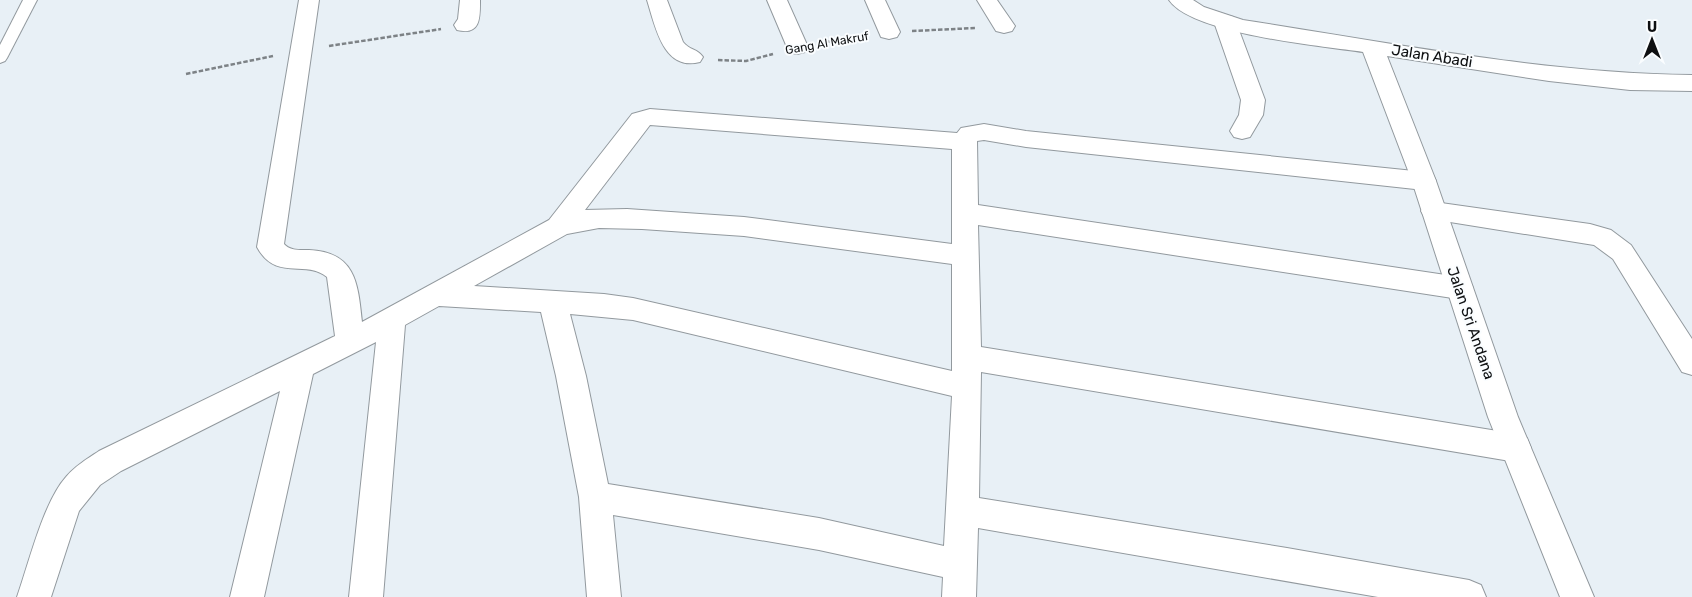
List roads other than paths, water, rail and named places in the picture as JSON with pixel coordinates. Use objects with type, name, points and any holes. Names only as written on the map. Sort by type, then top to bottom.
[{"type":"street","points":[[309,0],[270,247],[280,257],[320,261],[338,270],[343,283],[348,334]]},
{"type":"street","points":[[465,24],[469,20],[470,0]]},
{"type":"street","points":[[657,0],[673,44],[680,53],[692,57]]},
{"type":"street","points":[[777,0],[797,47]]},
{"type":"street","points":[[874,0],[890,32]]},
{"type":"street","points":[[987,0],[1004,26]]},
{"type":"street","name":"Jalan Abadi","points":[[1179,0],[1197,12],[1240,26],[1583,78],[1630,82],[1692,83]]},
{"type":"street","points":[[1225,22],[1252,100],[1251,115],[1242,131]]},
{"type":"street","name":"Jalan Sri Andana","points":[[1372,46],[1424,181],[1458,288],[1516,448],[1577,597]]},
{"type":"street","points":[[558,228],[640,120],[650,117],[964,142]]},
{"type":"street","points":[[959,597],[967,387],[964,142],[969,134],[984,132],[1026,139],[1424,181]]},
{"type":"street","points":[[1434,211],[1573,230],[1608,240],[1622,252],[1692,363]]},
{"type":"street","points":[[964,213],[1458,288]]},
{"type":"street","points":[[34,597],[65,504],[77,487],[89,475],[110,461],[300,366],[348,334],[392,319],[573,221],[599,218],[735,225],[964,256]]},
{"type":"street","points":[[435,295],[633,309],[967,387]]},
{"type":"street","points":[[553,302],[571,376],[595,497],[604,597]]},
{"type":"street","points":[[366,597],[392,319]]},
{"type":"street","points":[[966,357],[1516,448]]},
{"type":"street","points":[[246,597],[300,366]]},
{"type":"street","points":[[595,497],[819,534],[960,565]]},
{"type":"street","points":[[962,510],[1287,564],[1469,597]]},
{"type":"lane","points":[[0,58],[30,0]]}]
